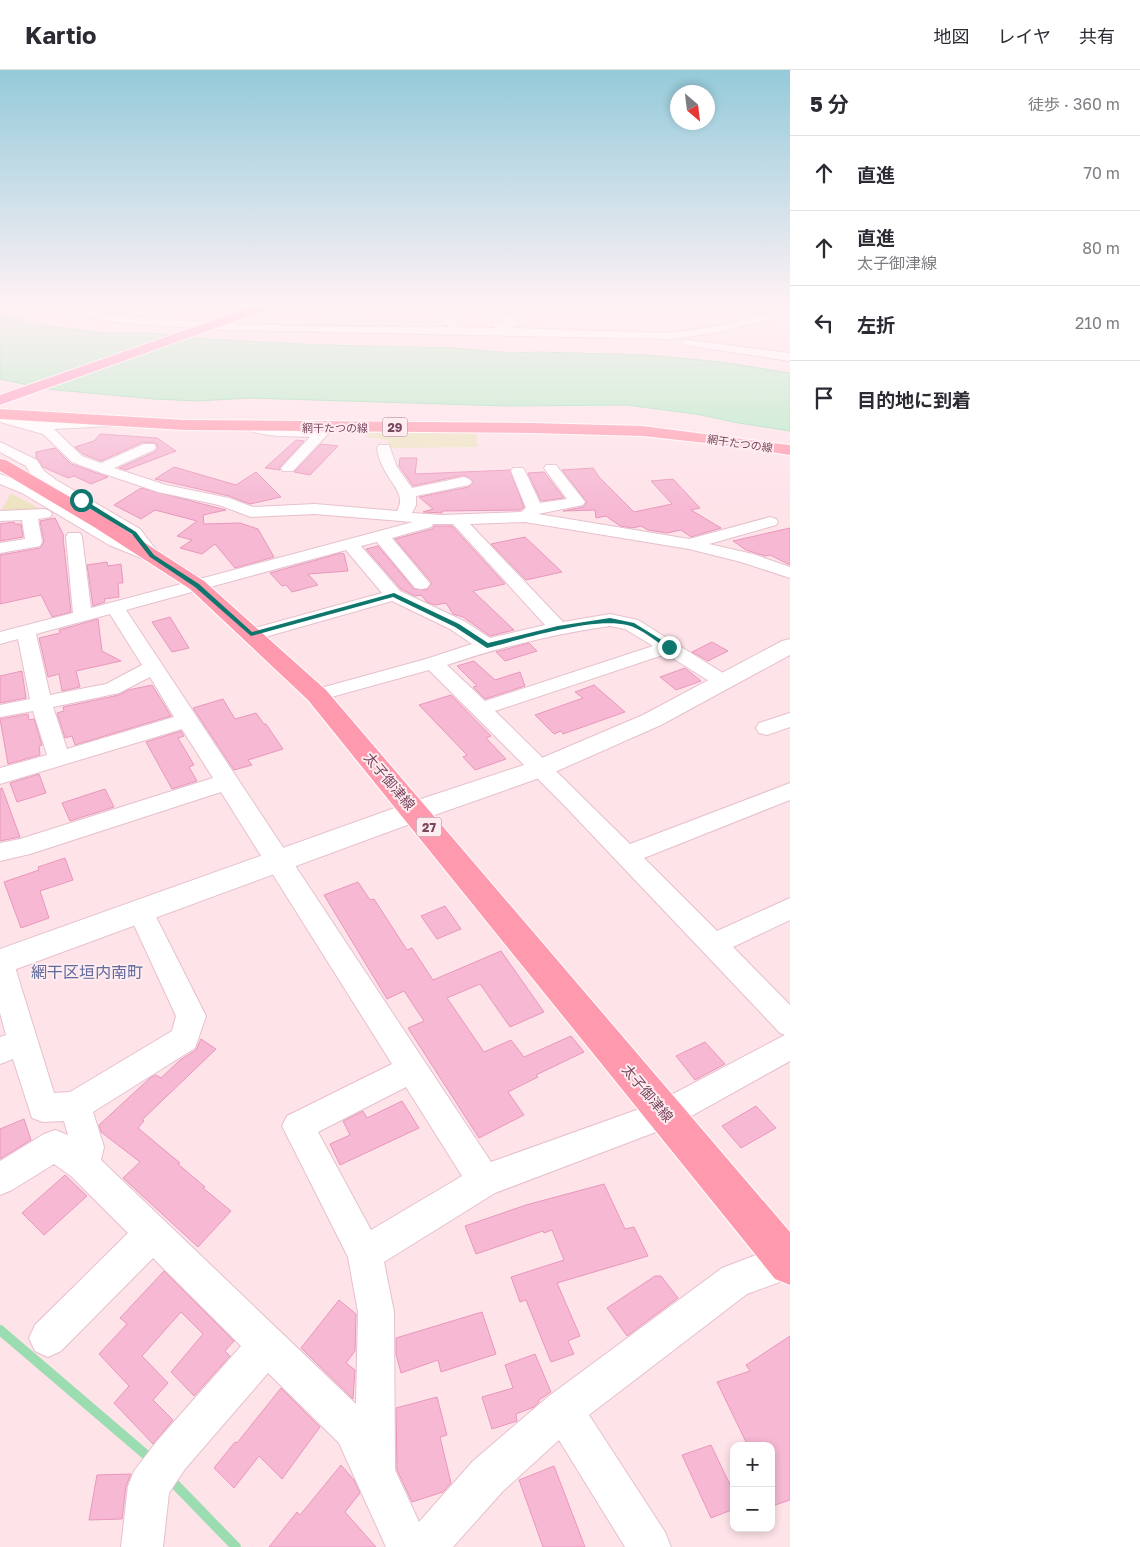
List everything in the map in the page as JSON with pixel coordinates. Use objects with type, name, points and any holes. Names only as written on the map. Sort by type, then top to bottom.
[{"type":"highway","points":[[0,391],[53,374]]},
{"type":"highway","points":[[0,400],[70,374]]},
{"type":"main road","name":"網干たつの線","points":[[0,414],[110,422],[251,426],[601,430],[685,435],[790,450]]},
{"type":"main road","name":"太子御津線","points":[[0,464],[101,523],[197,585],[317,695],[789,1262]]},
{"type":"street","points":[[0,418],[36,426],[48,432],[77,459],[101,468],[163,489],[223,501],[251,512],[315,509],[449,519],[529,513],[577,502],[551,468]]},
{"type":"street","points":[[0,426],[110,422]]},
{"type":"street","points":[[251,426],[264,430],[321,434],[288,468]]},
{"type":"street","points":[[0,446],[32,463],[37,473],[51,483],[134,533],[152,556]]},
{"type":"street","points":[[101,468],[149,447]]},
{"type":"street","points":[[384,448],[386,463],[408,493],[408,505],[402,516]]},
{"type":"street","points":[[518,472],[529,513]]},
{"type":"street","points":[[0,479],[27,490],[115,541],[152,556]]},
{"type":"street","points":[[408,493],[464,482]]},
{"type":"street","points":[[529,513],[688,544],[747,558],[790,573]]},
{"type":"street","points":[[0,516],[36,515],[34,542],[0,548]]},
{"type":"street","points":[[0,638],[449,519]]},
{"type":"street","points":[[449,519],[558,628]]},
{"type":"street","points":[[688,544],[770,522]]},
{"type":"street","points":[[381,536],[421,584]]},
{"type":"street","points":[[74,537],[83,616]]},
{"type":"street","points":[[350,544],[394,595],[457,626],[487,646]]},
{"type":"street","points":[[251,634],[394,595]]},
{"type":"street","points":[[115,607],[277,862],[484,1181]]},
{"type":"street","points":[[317,695],[433,664],[487,646],[558,628],[610,620],[631,624],[724,682]]},
{"type":"street","points":[[26,631],[42,703],[59,758]]},
{"type":"street","points":[[481,709],[669,647]]},
{"type":"street","points":[[142,912],[191,1016],[184,1039],[75,1106],[43,1108],[11,1046],[0,963],[540,769],[652,720],[788,650]]},
{"type":"street","points":[[433,664],[481,709],[627,855],[790,1024]]},
{"type":"street","points":[[0,711],[112,689],[153,667]]},
{"type":"street","points":[[0,776],[186,720]]},
{"type":"street","points":[[0,852],[21,848],[226,782]]},
{"type":"street","points":[[627,855],[790,791]]},
{"type":"street","points":[[713,945],[790,908]]},
{"type":"street","points":[[365,1254],[484,1181],[666,1114],[790,1046]]},
{"type":"street","points":[[375,1473],[376,1312],[365,1254],[298,1126],[412,1070]]},
{"type":"street","points":[[75,1106],[88,1147],[83,1165]]},
{"type":"street","points":[[0,1179],[55,1145],[83,1165],[352,1429],[375,1473],[408,1547]]},
{"type":"street","points":[[48,1338],[153,1233]]},
{"type":"street","points":[[425,1547],[488,1476],[563,1410],[735,1281],[789,1262]]},
{"type":"street","points":[[142,1547],[160,1470],[267,1345]]},
{"type":"street","points":[[563,1410],[650,1547]]},
{"type":"shaded area","points":[[0,374],[790,374],[790,431],[696,414],[626,405],[507,406],[249,398],[198,401],[47,389],[0,379]]},
{"type":"shaded area","points":[[366,433],[476,433],[478,447],[388,448],[388,440],[365,437]]},
{"type":"shaded area","points":[[11,493],[44,511],[0,513]]},
{"type":"building","points":[[100,434],[157,438],[176,451],[126,470],[119,468],[155,452],[158,448],[156,443],[143,442],[101,461],[83,454],[75,447],[94,441]]},
{"type":"building","points":[[296,440],[304,441],[280,467],[280,470],[265,468]]},
{"type":"building","points":[[321,444],[338,446],[310,475],[294,472]]},
{"type":"building","points":[[55,448],[71,464],[108,477],[91,484],[74,476],[68,478],[43,467],[36,457],[36,452]]},
{"type":"building","points":[[400,458],[417,458],[415,474],[510,470],[524,507],[520,510],[423,512],[433,509],[419,497],[469,487],[473,481],[464,475],[413,486],[399,466]]},
{"type":"building","points":[[174,467],[236,485],[256,472],[281,497],[250,504],[229,496],[155,479]]},
{"type":"building","points":[[593,468],[599,477],[634,512],[672,504],[651,481],[673,479],[700,508],[691,510],[721,528],[691,537],[681,530],[667,533],[648,530],[641,526],[632,528],[620,526],[606,516],[596,518],[595,510],[563,511],[583,507],[587,502],[562,470]]},
{"type":"building","points":[[544,472],[564,498],[541,501],[528,473]]},
{"type":"building","points":[[141,488],[226,510],[203,515],[204,524],[240,523],[258,529],[274,557],[235,568],[215,544],[202,554],[180,548],[192,540],[177,536],[197,521],[155,510],[141,519],[114,505]]},
{"type":"building","points":[[55,518],[64,536],[71,612],[52,617],[41,595],[0,604],[0,555],[40,548],[44,542],[40,521]]},
{"type":"building","points":[[14,522],[15,524],[21,524],[23,537],[0,541],[0,524]]},
{"type":"building","points":[[434,526],[452,526],[505,584],[473,591],[514,630],[490,636],[463,617],[453,614],[446,603],[435,605],[427,602],[421,595],[415,596],[401,589],[366,549],[378,546],[414,589],[427,590],[432,583],[395,539],[432,529]]},
{"type":"building","points":[[790,528],[790,565],[770,555],[765,556],[746,550],[733,541]]},
{"type":"building","points":[[525,537],[562,572],[526,580],[491,544]]},
{"type":"building","points":[[341,553],[344,554],[348,571],[308,574],[318,585],[292,592],[286,585],[282,586],[270,573]]},
{"type":"building","points":[[107,562],[108,566],[121,564],[123,583],[118,583],[119,597],[104,599],[105,602],[93,606],[87,565]]},
{"type":"building","points":[[170,617],[189,648],[172,652],[152,622]]},
{"type":"building","points":[[98,619],[102,651],[121,661],[76,671],[80,687],[62,691],[59,674],[48,677],[39,638],[60,633],[59,630]]},
{"type":"building","points":[[712,642],[728,651],[708,661],[692,652]]},
{"type":"building","points":[[529,643],[537,651],[505,661],[496,652]]},
{"type":"building","points":[[474,661],[495,680],[520,672],[525,686],[485,699],[473,687],[477,686],[457,666]]},
{"type":"building","points":[[685,668],[701,681],[676,690],[660,677]]},
{"type":"building","points":[[22,671],[26,698],[0,703],[0,676]]},
{"type":"building","points":[[152,685],[171,716],[75,745],[72,736],[65,738],[57,713],[64,711],[63,707],[119,695],[128,690]]},
{"type":"building","points":[[594,685],[625,712],[563,734],[561,731],[554,734],[535,715],[583,698],[575,692]]},
{"type":"building","points":[[451,695],[491,736],[486,738],[506,759],[475,770],[463,757],[467,755],[419,705]]},
{"type":"building","points":[[223,699],[235,719],[256,713],[283,749],[248,760],[252,765],[234,770],[193,708]]},
{"type":"building","points":[[28,714],[29,720],[34,719],[42,745],[39,746],[40,755],[8,764],[0,719]]},
{"type":"building","points":[[181,731],[184,736],[178,738],[194,765],[189,767],[197,781],[172,789],[146,742]]},
{"type":"building","points":[[39,774],[46,793],[17,802],[10,783]]},
{"type":"building","points":[[2,788],[20,837],[0,841],[0,789]]},
{"type":"building","points":[[105,789],[114,807],[70,821],[62,803]]},
{"type":"building","points":[[65,858],[73,880],[40,891],[49,918],[21,928],[4,882],[39,870],[38,867]]},
{"type":"building","points":[[358,882],[370,900],[374,899],[407,950],[412,948],[433,980],[501,951],[544,1012],[510,1027],[480,984],[447,998],[484,1052],[511,1040],[524,1057],[571,1036],[584,1052],[536,1075],[538,1077],[508,1092],[524,1115],[479,1138],[408,1028],[424,1021],[404,991],[387,999],[324,895]]},
{"type":"building","points":[[445,906],[461,929],[437,939],[421,916]]},
{"type":"building","points":[[201,1039],[216,1049],[142,1120],[144,1121],[138,1128],[180,1163],[178,1164],[205,1187],[203,1188],[231,1211],[198,1247],[123,1178],[140,1162],[101,1132],[99,1125],[150,1078],[156,1075],[161,1078],[180,1060],[196,1050]]},
{"type":"building","points":[[705,1042],[725,1064],[695,1080],[676,1056]]},
{"type":"building","points":[[402,1101],[419,1128],[340,1165],[330,1144],[350,1135],[343,1121],[363,1111],[367,1118]]},
{"type":"building","points":[[756,1106],[776,1128],[741,1148],[722,1126]]},
{"type":"building","points":[[24,1119],[31,1140],[0,1159],[0,1129]]},
{"type":"building","points":[[65,1175],[87,1196],[44,1235],[22,1213]]},
{"type":"building","points":[[604,1184],[625,1229],[634,1227],[648,1256],[557,1283],[580,1336],[568,1341],[574,1354],[551,1362],[526,1300],[520,1302],[511,1277],[564,1260],[552,1230],[544,1233],[543,1231],[476,1254],[465,1226],[526,1205]]},
{"type":"building","points":[[164,1271],[234,1341],[225,1351],[230,1356],[194,1396],[171,1372],[203,1334],[181,1312],[142,1356],[168,1383],[153,1400],[173,1420],[153,1444],[114,1403],[129,1386],[99,1354],[127,1324],[120,1318]]},
{"type":"building","points":[[655,1276],[661,1276],[678,1298],[627,1336],[607,1308]]},
{"type":"building","points":[[339,1300],[356,1314],[355,1351],[346,1363],[355,1370],[353,1399],[301,1348]]},
{"type":"building","points":[[482,1312],[496,1354],[441,1372],[438,1360],[401,1373],[396,1354],[396,1338]]},
{"type":"building","points":[[790,1336],[790,1500],[775,1505],[775,1442],[746,1442],[717,1382],[750,1371],[746,1365]]},
{"type":"building","points":[[535,1354],[551,1392],[539,1400],[534,1407],[516,1414],[517,1421],[492,1429],[482,1397],[513,1388],[505,1365]]},
{"type":"building","points":[[281,1388],[320,1427],[282,1479],[259,1456],[234,1488],[214,1468],[235,1442],[237,1443]]},
{"type":"building","points":[[437,1397],[447,1435],[440,1437],[451,1483],[443,1492],[412,1502],[397,1470],[396,1408]]},
{"type":"building","points":[[711,1445],[730,1485],[730,1511],[711,1518],[682,1455]]},
{"type":"building","points":[[341,1465],[354,1480],[360,1493],[345,1512],[376,1547],[269,1547],[297,1512],[300,1515]]},
{"type":"building","points":[[554,1466],[585,1547],[543,1547],[519,1480]]},
{"type":"building","points":[[131,1474],[126,1486],[122,1519],[89,1520],[97,1475]]},
{"type":"waterway","points":[[0,1330],[152,1460]]},
{"type":"waterway","points":[[169,1478],[236,1547]]},
{"type":"district","name":"網干区垣内南町","points":[[87,972]]},
{"type":"route","points":[[81,500],[134,533],[152,556],[197,585],[251,634],[394,595],[425,608],[487,646],[558,628],[610,620],[631,624],[669,647]]}]
